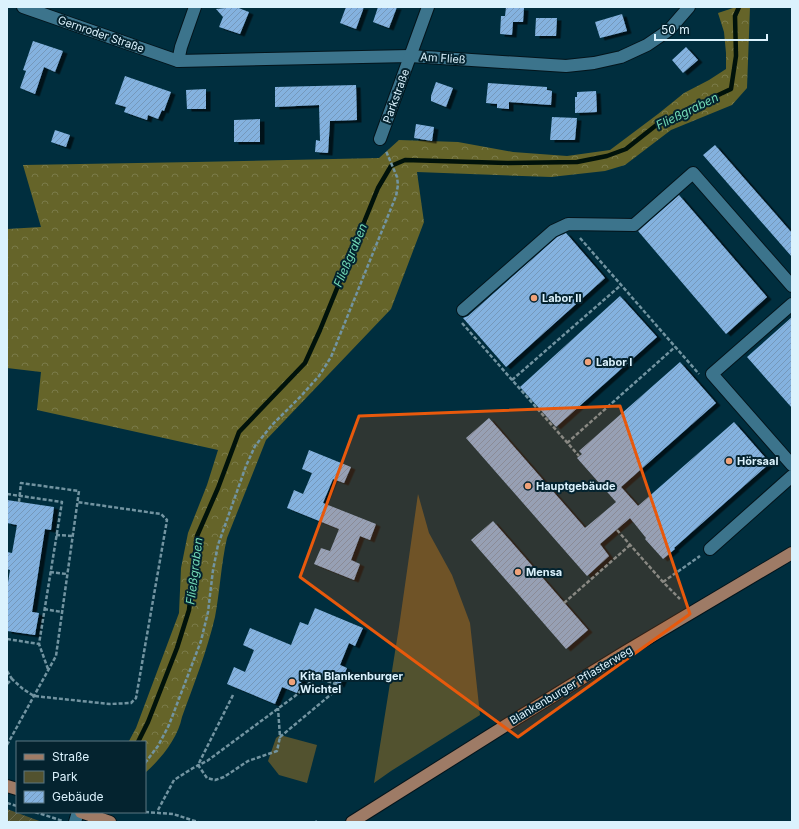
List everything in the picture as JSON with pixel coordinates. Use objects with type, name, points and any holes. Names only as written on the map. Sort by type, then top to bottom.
[{"type":"main road","name":"Blankenburger Pflasterweg","points":[[352,822],[528,711],[792,553]]},
{"type":"main road","points":[[84,813],[110,822]]},
{"type":"street","name":"Gernroder Straße","points":[[23,7],[178,61]]},
{"type":"street","points":[[178,61],[181,47],[195,7]]},
{"type":"street","name":"Parkstraße","points":[[380,139],[428,7]]},
{"type":"street","name":"Am Fließ","points":[[178,61],[410,56],[566,66],[594,63],[621,57],[647,45],[669,30],[689,7]]},
{"type":"street","points":[[464,310],[553,231],[568,224],[634,225],[693,173],[792,286]]},
{"type":"street","points":[[792,304],[712,374],[792,465]]},
{"type":"street","points":[[710,549],[792,476]]},
{"type":"path","points":[[146,762],[158,746],[169,725],[201,641],[208,612],[213,570],[218,545],[246,466],[255,446],[268,430],[319,376],[331,357],[396,196],[398,185],[397,176],[387,153]]},
{"type":"path","points":[[568,224],[705,381],[712,374]]},
{"type":"path","points":[[512,380],[620,284]]},
{"type":"path","points":[[464,310],[456,316],[579,456]]},
{"type":"path","points":[[567,442],[675,347]]},
{"type":"path","points":[[7,745],[56,656],[79,491],[22,483],[19,502]]},
{"type":"path","points":[[7,494],[62,502],[39,644],[49,670]]},
{"type":"path","points":[[7,671],[12,679],[34,696],[110,704],[131,703],[136,698],[167,520],[161,514],[77,502]]},
{"type":"path","points":[[617,530],[663,582],[680,598]]},
{"type":"path","points":[[56,535],[72,536]]},
{"type":"path","points":[[564,603],[630,545]]},
{"type":"path","points":[[663,582],[710,549]]},
{"type":"path","points":[[50,572],[67,574]]},
{"type":"path","points":[[44,609],[62,612]]},
{"type":"path","points":[[7,639],[39,644]]},
{"type":"path","points":[[158,810],[174,780],[207,761],[295,696],[316,677],[342,686],[280,737]]},
{"type":"path","points":[[7,684],[12,679]]},
{"type":"path","points":[[198,765],[233,695]]},
{"type":"path","points":[[198,765],[207,778],[215,780],[224,777],[248,761],[277,751],[280,737],[278,708]]},
{"type":"path","points":[[146,812],[173,814],[198,822]]},
{"type":"path","points":[[38,813],[64,822]]},
{"type":"highlighted area","points":[[620,406],[690,614],[518,737],[300,577],[359,416]]},
{"type":"green space","points":[[736,7],[750,7],[747,88],[732,105],[671,130],[625,165],[605,171],[551,177],[417,172],[424,222],[391,309],[266,440],[227,538],[212,630],[180,725],[168,748],[146,772],[146,741],[129,741],[136,728],[179,613],[181,568],[188,533],[207,485],[218,450],[37,410],[41,372],[7,368],[7,229],[41,227],[23,165],[379,158],[399,140],[458,142],[513,152],[567,156],[610,150],[684,93],[726,69],[724,32],[718,13]]},
{"type":"green space","points":[[418,494],[429,533],[452,575],[470,623],[480,715],[374,783],[399,627]]},
{"type":"green space","points":[[280,735],[317,745],[307,783],[279,775],[268,761],[276,738]]},
{"type":"green space","points":[[7,809],[42,822],[7,822]]},
{"type":"building","points":[[236,7],[249,12],[240,34],[219,27],[223,17],[216,9]]},
{"type":"building","points":[[346,7],[364,7],[356,29],[340,23]]},
{"type":"building","points":[[378,7],[397,7],[389,28],[373,22]]},
{"type":"building","points":[[506,7],[524,8],[523,22],[513,22],[512,35],[500,34],[501,16],[505,16]]},
{"type":"building","points":[[622,14],[627,31],[600,38],[595,22]]},
{"type":"building","points":[[536,18],[557,18],[556,36],[535,36]]},
{"type":"building","points":[[33,41],[63,51],[55,72],[44,67],[35,94],[20,88],[26,71],[23,70]]},
{"type":"building","points":[[686,47],[698,60],[683,73],[672,60]]},
{"type":"building","points":[[125,76],[171,92],[164,111],[162,110],[158,119],[148,115],[147,120],[124,112],[126,107],[115,104]]},
{"type":"building","points":[[436,82],[453,88],[446,107],[431,101],[431,96]]},
{"type":"building","points":[[488,83],[547,87],[547,90],[552,91],[551,105],[509,102],[509,109],[497,108],[497,104],[486,103]]},
{"type":"building","points":[[356,85],[357,120],[330,121],[328,153],[315,152],[316,140],[320,141],[319,105],[275,107],[275,87]]},
{"type":"building","points":[[206,89],[206,109],[187,109],[186,90]]},
{"type":"building","points":[[596,91],[597,112],[575,113],[575,97],[577,97],[577,92]]},
{"type":"building","points":[[552,117],[577,118],[575,140],[550,140]]},
{"type":"building","points":[[260,119],[260,142],[234,142],[234,120]]},
{"type":"building","points":[[416,124],[434,127],[432,141],[414,138]]},
{"type":"building","points":[[55,130],[70,135],[66,147],[51,142]]},
{"type":"building","points":[[715,145],[792,233],[792,257],[703,155]]},
{"type":"building","points":[[679,195],[767,297],[726,334],[638,231]]},
{"type":"building","name":"Labor II","points":[[566,233],[605,278],[506,367],[463,318],[468,316],[557,237]]},
{"type":"building","name":"Labor I","points":[[620,296],[657,337],[556,427],[520,387]]},
{"type":"building","points":[[792,317],[792,408],[747,357]]},
{"type":"building","name":"Hörsaal","points":[[680,362],[716,403],[621,487],[638,506],[734,422],[770,463],[663,559],[645,539],[646,538],[630,518],[600,544],[609,556],[587,576],[466,438],[489,418],[585,528],[616,502],[577,458],[582,454],[579,451]]},
{"type":"building","points":[[309,450],[351,467],[344,483],[333,479],[323,503],[376,524],[370,540],[360,536],[351,560],[360,564],[354,580],[314,564],[321,548],[330,551],[339,529],[287,508],[294,490],[303,494],[312,473],[302,469]]},
{"type":"building","points":[[7,500],[54,507],[51,530],[45,529],[32,612],[39,613],[35,635],[7,631],[7,589],[10,570],[7,569],[7,552],[12,553],[17,525],[7,523]]},
{"type":"building","name":"Mensa","points":[[493,521],[588,630],[566,649],[471,540]]},
{"type":"building","points":[[315,608],[363,628],[355,646],[349,643],[340,665],[347,668],[340,685],[306,670],[297,693],[282,687],[275,704],[227,684],[234,667],[245,672],[254,650],[243,645],[250,628],[291,645],[300,622],[308,625]]},
{"type":"waterway","name":"Fließgraben","points":[[138,741],[148,722],[177,648],[189,610],[197,536],[218,488],[239,432],[305,363],[378,188],[391,166],[405,160],[507,163],[577,162],[607,156],[626,149],[659,123],[731,89],[736,56],[735,16],[739,7]]},
{"type":"place","name":"Labor II","points":[[534,298]]},
{"type":"place","name":"Labor I","points":[[588,362]]},
{"type":"place","name":"Hörsaal","points":[[729,461]]},
{"type":"place","name":"Hauptgebäude","points":[[528,486]]},
{"type":"place","name":"Mensa","points":[[518,572]]},
{"type":"place","name":"Kita Blankenburger Wichtel","points":[[292,682]]}]
